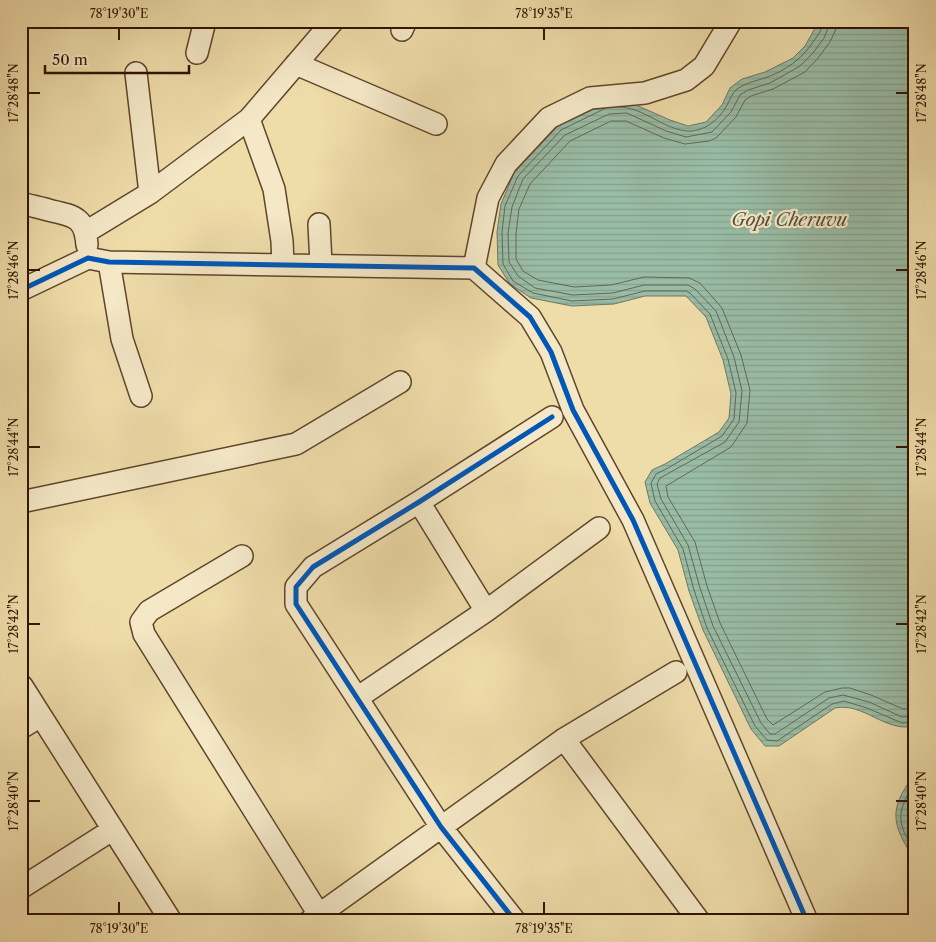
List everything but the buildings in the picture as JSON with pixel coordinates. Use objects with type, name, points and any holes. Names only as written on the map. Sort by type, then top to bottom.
[{"type":"street","points":[[197,53],[205,21]]},
{"type":"street","points":[[86,232],[150,194],[250,119],[333,21]]},
{"type":"street","points":[[474,268],[488,198],[506,164],[548,118],[590,98],[645,93],[686,80],[704,66],[731,21]]},
{"type":"street","points":[[296,64],[436,124]]},
{"type":"street","points":[[136,73],[150,194]]},
{"type":"street","points":[[250,119],[274,189],[282,241],[283,264]]},
{"type":"street","points":[[21,203],[72,215],[79,221],[86,232],[88,258]]},
{"type":"street","points":[[318,224],[321,264]]},
{"type":"street","points":[[21,290],[88,258],[109,262],[474,268],[530,317],[551,352],[573,410],[633,520],[807,921]]},
{"type":"street","points":[[109,262],[122,339],[141,396]]},
{"type":"street","points":[[21,502],[296,444],[400,382]]},
{"type":"street","points":[[515,921],[441,827],[296,604],[296,587],[313,567],[420,502],[552,417]]},
{"type":"street","points":[[420,502],[486,611]]},
{"type":"street","points":[[357,698],[486,611],[599,528]]},
{"type":"street","points":[[242,556],[149,611],[141,622],[144,634],[317,919],[564,739],[676,672]]},
{"type":"street","points":[[22,686],[171,921]]},
{"type":"street","points":[[21,728],[41,716]]},
{"type":"street","points":[[564,739],[699,921]]},
{"type":"street","points":[[21,888],[112,830]]},
{"type":"water","name":"Gopi Cheruvu","points":[[819,21],[915,21],[915,726],[904,727],[894,725],[856,709],[846,707],[835,708],[779,746],[765,746],[751,729],[703,630],[689,591],[678,550],[650,503],[645,482],[652,470],[719,432],[729,418],[731,394],[723,360],[706,317],[686,296],[645,296],[614,304],[572,306],[531,298],[510,284],[498,265],[497,232],[501,204],[514,173],[558,126],[607,103],[629,102],[688,126],[706,122],[722,105],[730,88],[742,79],[765,72],[793,58],[805,46]]},
{"type":"water","points":[[915,774],[915,860],[901,836],[896,817],[900,797]]},
{"type":"cycle path","points":[[21,290],[88,258],[109,262],[474,268],[530,317],[551,352],[573,410],[633,520],[807,921]]},
{"type":"cycle path","points":[[515,921],[441,827],[296,604],[296,587],[313,567],[552,417]]}]
